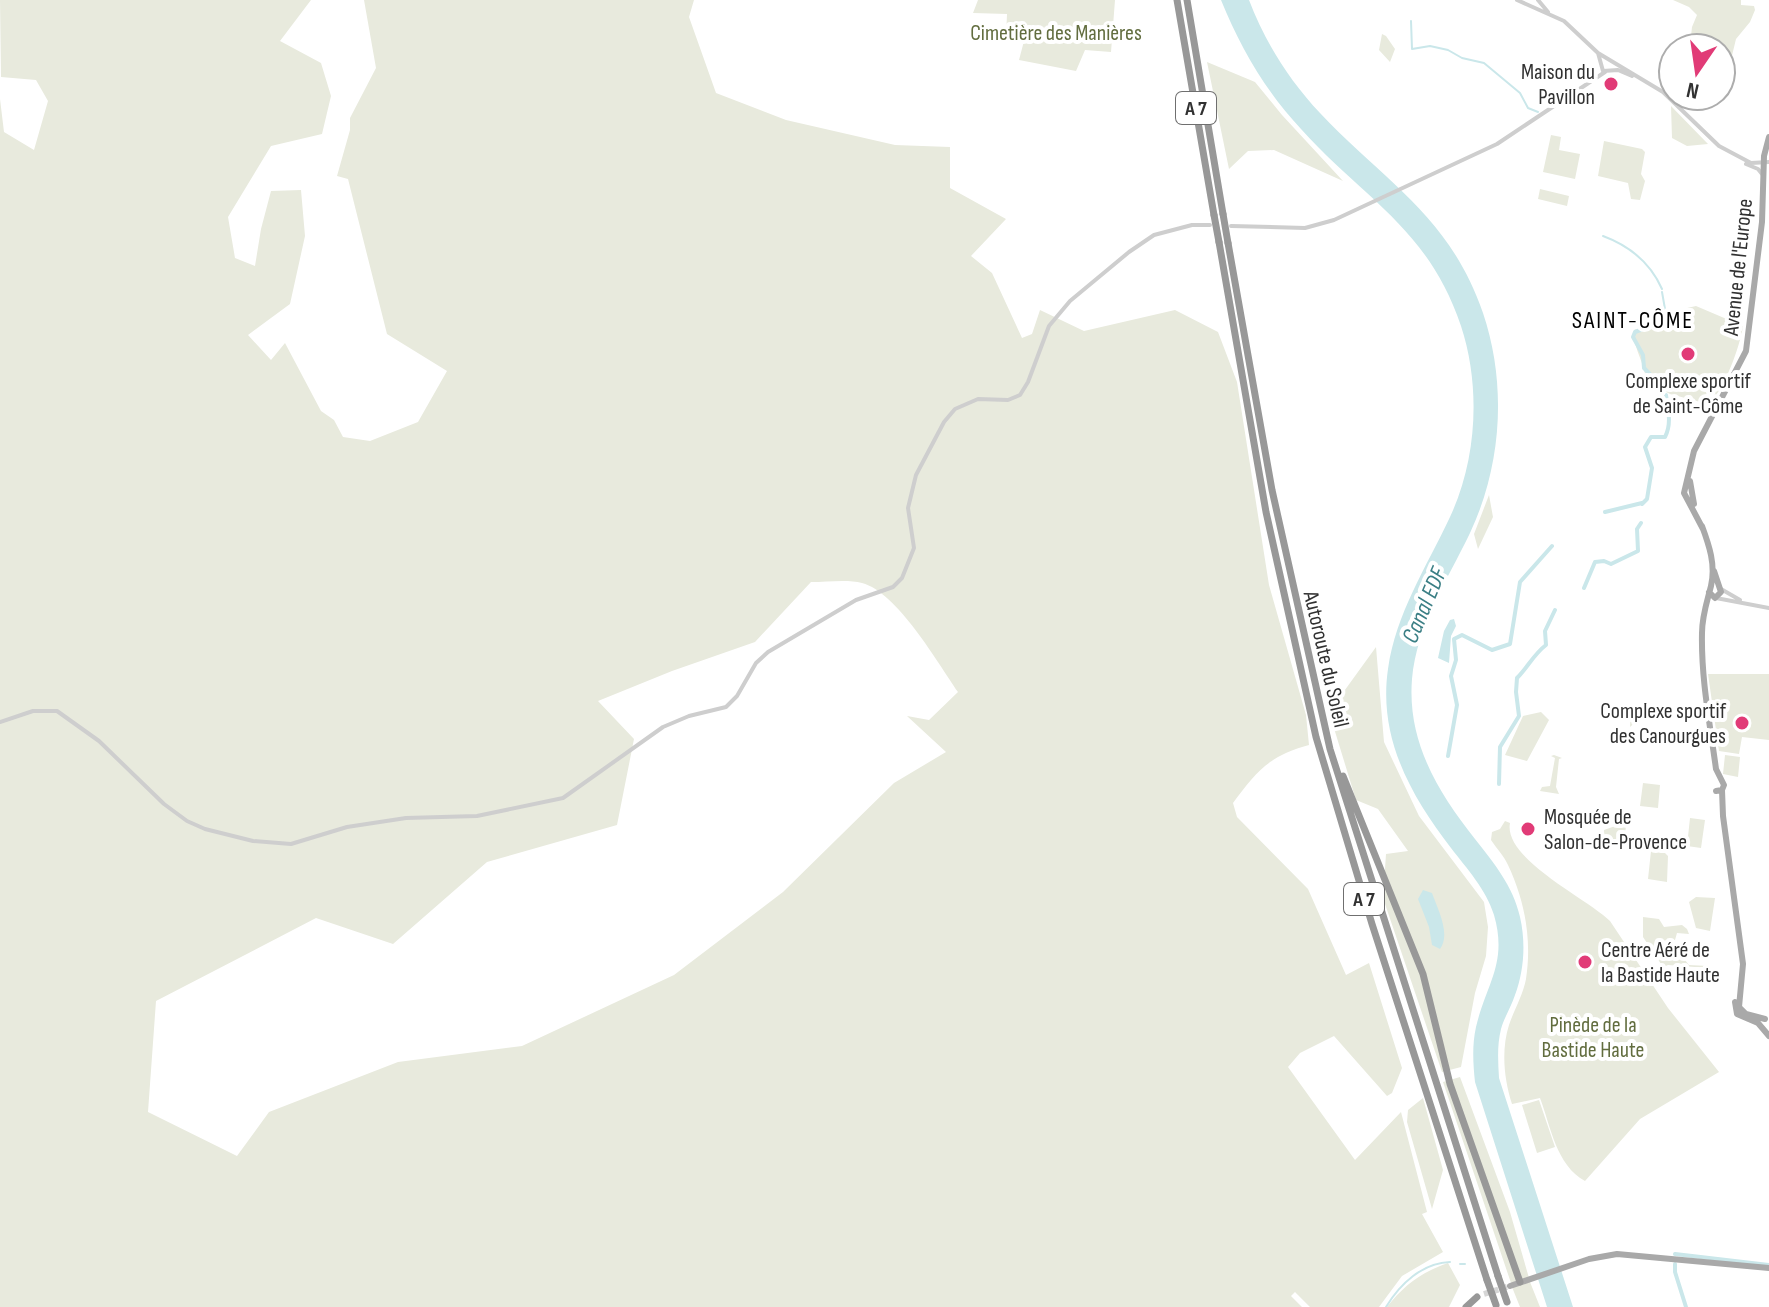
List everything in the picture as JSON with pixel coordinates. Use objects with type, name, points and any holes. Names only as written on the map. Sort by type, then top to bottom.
[{"type":"highway","name":"Autoroute du Soleil","points":[[1177,0],[1219,215],[1228,243],[1272,490],[1330,749],[1508,1304]]},
{"type":"highway","name":"Autoroute du Soleil","points":[[1187,0],[1219,215],[1219,242],[1266,512],[1297,662],[1333,799],[1497,1306]]},
{"type":"highway","points":[[1330,749],[1336,754],[1359,822],[1423,974],[1450,1084],[1523,1281]]},
{"type":"highway","points":[[1466,1307],[1481,1296]]},
{"type":"main road","name":"Avenue de l'Europe","points":[[1765,1021],[1746,1014],[1739,1007],[1742,956],[1716,784],[1702,659],[1704,609],[1712,568],[1710,548],[1689,494],[1692,457],[1746,351],[1769,137]]},
{"type":"main road","name":"Avenue de l'Europe","points":[[1712,568],[1720,588]]},
{"type":"main road","points":[[1704,609],[1721,594],[1720,588],[1710,589],[1716,598]]},
{"type":"main road","points":[[1765,1021],[1769,1034]]},
{"type":"main road","points":[[1510,1286],[1606,1255],[1628,1254],[1769,1268]]},
{"type":"street","points":[[1519,0],[1534,3],[1571,27],[1598,53],[1605,66],[1646,82]]},
{"type":"street","points":[[1231,226],[1305,228],[1334,220],[1497,144],[1598,75],[1612,62],[1674,101],[1708,138],[1758,169],[1763,177]]},
{"type":"street","points":[[1742,160],[1766,162]]},
{"type":"street","points":[[0,722],[37,710],[57,711],[99,741],[179,816],[214,832],[272,844],[301,842],[347,827],[416,816],[477,816],[563,798],[663,727],[689,716],[726,707],[737,696],[756,663],[768,652],[856,600],[898,583],[910,563],[914,548],[908,508],[916,475],[949,415],[969,401],[1008,400],[1020,395],[1058,312],[1134,248],[1154,235],[1173,228],[1210,225]]},
{"type":"street","points":[[1720,588],[1745,603]]},
{"type":"street","points":[[1716,598],[1769,608]]},
{"type":"green space","points":[[0,0],[311,0],[280,41],[321,63],[331,96],[322,134],[271,146],[228,217],[235,258],[255,266],[271,191],[301,190],[305,236],[290,304],[248,335],[271,360],[285,343],[321,411],[334,420],[343,437],[370,441],[418,422],[447,371],[387,334],[348,179],[337,176],[350,130],[350,118],[376,68],[364,0],[694,0],[689,17],[716,93],[786,120],[895,145],[950,147],[950,188],[1006,219],[971,256],[992,273],[1022,338],[1032,334],[1040,310],[1084,331],[1175,310],[1218,332],[1237,382],[1269,585],[1306,715],[1309,745],[1284,754],[1265,766],[1233,803],[1237,817],[1308,889],[1346,975],[1369,963],[1402,1068],[1392,1093],[1387,1096],[1334,1036],[1300,1053],[1288,1067],[1355,1160],[1401,1112],[1427,1212],[1422,1214],[1443,1252],[1402,1276],[1379,1307],[1310,1307],[1295,1292],[1291,1296],[1302,1307],[0,1307],[0,99],[4,132],[34,150],[48,101],[36,80],[1,77]],"holes":[[[811,582],[856,582],[875,589],[916,630],[958,692],[929,720],[907,716],[946,752],[894,783],[783,892],[674,975],[522,1046],[398,1062],[269,1112],[237,1156],[148,1112],[156,1001],[316,918],[393,944],[487,862],[617,825],[634,739],[598,701],[755,642]]]},
{"type":"green space","name":"Cimetière des Manières","points":[[978,0],[1115,0],[1111,52],[1085,50],[1076,71],[1019,60],[1024,41],[1006,37],[1007,14],[973,13]]},
{"type":"green space","points":[[1673,0],[1741,0],[1741,5],[1754,6],[1755,10],[1737,38],[1737,32],[1691,32],[1697,15],[1689,7]]},
{"type":"green space","points":[[1382,34],[1395,49],[1390,62],[1379,50]]},
{"type":"green space","points":[[1207,62],[1255,82],[1343,181],[1274,150],[1248,151],[1229,169]]},
{"type":"green space","points":[[1671,112],[1677,112],[1708,144],[1687,146],[1672,138]]},
{"type":"green space","points":[[1551,135],[1561,137],[1559,150],[1580,154],[1575,179],[1543,172]]},
{"type":"green space","points":[[1604,141],[1645,152],[1641,174],[1645,181],[1640,200],[1631,199],[1628,183],[1598,176]]},
{"type":"green space","points":[[1540,189],[1569,196],[1567,206],[1538,199]]},
{"type":"green space","name":"Complexe sportif de Saint-Côme","points":[[1696,306],[1743,326],[1730,369],[1708,404],[1670,394],[1646,382],[1634,336],[1634,330],[1659,322],[1665,313]]},
{"type":"green space","points":[[1489,495],[1493,517],[1478,549],[1474,534]]},
{"type":"green space","points":[[1376,647],[1384,742],[1419,816],[1484,902],[1488,927],[1486,956],[1475,993],[1461,1067],[1442,1072],[1383,898],[1386,854],[1408,851],[1378,809],[1356,800],[1329,712]]},
{"type":"green space","name":"Complexe sportif des Canourgues","points":[[1708,674],[1769,674],[1769,740],[1742,737],[1739,754],[1719,751]]},
{"type":"green space","points":[[1627,705],[1645,707],[1648,711],[1630,727],[1631,709]]},
{"type":"green space","points":[[1541,712],[1549,720],[1527,761],[1505,755],[1523,716]]},
{"type":"green space","points":[[1725,755],[1740,757],[1738,777],[1723,774]]},
{"type":"green space","points":[[1551,756],[1562,758],[1559,759],[1556,787],[1559,794],[1540,791],[1542,787],[1550,786],[1555,758]]},
{"type":"green space","points":[[1643,783],[1660,785],[1658,808],[1640,806]]},
{"type":"green space","points":[[1690,818],[1705,820],[1701,848],[1687,846]]},
{"type":"green space","name":"Pinède de la Bastide Haute","points":[[1505,821],[1510,823],[1511,837],[1533,864],[1610,921],[1668,1008],[1719,1072],[1640,1119],[1585,1181],[1575,1174],[1561,1155],[1540,1098],[1512,1104],[1507,1085],[1504,1054],[1511,1019],[1525,985],[1528,950],[1526,921],[1519,893],[1506,862],[1491,840],[1492,832],[1500,829]]},
{"type":"green space","points":[[1618,825],[1626,826],[1624,843],[1603,841],[1604,830]]},
{"type":"green space","points":[[1651,851],[1668,856],[1667,882],[1648,879]]},
{"type":"green space","points":[[1696,897],[1715,898],[1710,931],[1696,928],[1689,902]]},
{"type":"green space","points":[[1643,917],[1659,919],[1664,927],[1682,925],[1689,934],[1677,933],[1675,940],[1659,941],[1658,956],[1669,957],[1672,944],[1689,965],[1708,968],[1663,967],[1643,937]]},
{"type":"green space","points":[[1460,1077],[1510,1212],[1529,1278],[1511,1283],[1443,1082]]},
{"type":"green space","points":[[1423,1098],[1443,1170],[1432,1209],[1407,1122],[1408,1110]]},
{"type":"green space","points":[[1539,1100],[1555,1147],[1537,1153],[1522,1105]]},
{"type":"green space","points":[[1448,1263],[1460,1285],[1449,1307],[1387,1307],[1414,1280]]},
{"type":"green space","points":[[1530,1282],[1540,1307],[1520,1307],[1512,1287]]},
{"type":"water","name":"Canal EDF","points":[[1221,0],[1249,0],[1270,46],[1309,100],[1434,225],[1469,279],[1491,340],[1496,368],[1498,424],[1489,480],[1470,533],[1426,622],[1415,659],[1412,702],[1420,745],[1437,784],[1502,875],[1520,917],[1522,967],[1518,986],[1502,1025],[1498,1053],[1499,1078],[1573,1307],[1547,1307],[1475,1082],[1475,1034],[1497,960],[1498,932],[1494,915],[1481,888],[1436,828],[1411,787],[1393,742],[1388,719],[1386,694],[1392,648],[1413,591],[1459,495],[1471,447],[1472,373],[1461,326],[1447,292],[1413,239],[1325,154],[1276,100],[1245,52]]},
{"type":"water","points":[[1454,619],[1456,626],[1451,636],[1449,663],[1438,658],[1444,631],[1450,620]]},
{"type":"water","points":[[1423,890],[1432,893],[1442,922],[1444,936],[1440,949],[1432,945],[1418,899]]},
{"type":"waterway","points":[[1411,21],[1412,49],[1430,46],[1484,63],[1520,93],[1528,108],[1538,112]]},
{"type":"waterway","points":[[1603,236],[1638,256],[1652,271],[1662,289]]},
{"type":"waterway","points":[[1662,292],[1665,309]]},
{"type":"waterway","points":[[1665,390],[1644,368],[1643,355],[1633,337],[1635,332],[1662,322],[1666,314]]},
{"type":"waterway","points":[[1642,504],[1647,499],[1652,468],[1645,447],[1651,437],[1665,437],[1669,416],[1666,395]]},
{"type":"waterway","points":[[1605,512],[1642,503]]},
{"type":"waterway","points":[[1584,588],[1595,562],[1611,564],[1638,551],[1637,529],[1641,523]]},
{"type":"waterway","points":[[1448,756],[1457,705],[1451,676],[1456,660],[1454,639],[1462,635],[1492,650],[1510,644],[1520,582],[1552,546]]},
{"type":"waterway","points":[[1499,784],[1500,747],[1519,716],[1517,678],[1546,645],[1545,631],[1555,610]]},
{"type":"waterway","points":[[1675,1254],[1769,1265]]},
{"type":"waterway","points":[[1386,1307],[1413,1276],[1430,1266],[1450,1262]]},
{"type":"waterway","points":[[1460,1264],[1465,1264]]},
{"type":"waterway","points":[[1675,1264],[1686,1307]]},
{"type":"tunnel","points":[[1484,1294],[1510,1286]]},
{"type":"place","name":"Maison du Pavillon","points":[[1611,84]]},
{"type":"place","name":"Complexe sportif de Saint-Côme","points":[[1688,354]]},
{"type":"place","name":"Complexe sportif des Canourgues","points":[[1742,723]]},
{"type":"place","name":"Mosquée de Salon-de-Provence","points":[[1528,829]]},
{"type":"place","name":"Centre Aéré de la Bastide Haute","points":[[1585,962]]},
{"type":"district","name":"SAINT-CÔME","points":[[1633,320]]}]
